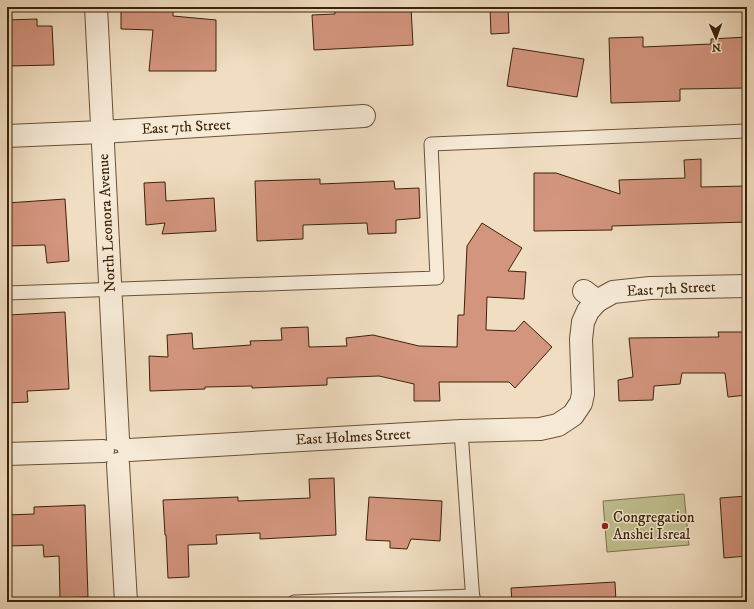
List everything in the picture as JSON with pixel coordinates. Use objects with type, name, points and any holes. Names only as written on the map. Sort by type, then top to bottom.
[{"type":"street","name":"North Leonora Avenue","points":[[96,7],[117,451],[126,602]]},
{"type":"street","name":"East 7th Street","points":[[7,136],[102,132],[364,116]]},
{"type":"street","name":"East 7th Street","points":[[573,415],[581,403],[583,394],[581,338],[583,322],[588,311],[590,296],[650,288],[747,286]]},
{"type":"street","name":"East Holmes Street","points":[[7,454],[117,451],[461,431],[540,428],[558,425],[573,415]]},
{"type":"lane","points":[[7,293],[437,278],[431,144],[747,131]]},
{"type":"lane","points":[[294,602],[473,599],[461,431]]},
{"type":"green space","points":[[684,494],[689,545],[607,552],[603,501]]},
{"type":"building","points":[[121,7],[173,7],[173,16],[216,20],[216,71],[149,71],[153,30],[121,29]]},
{"type":"building","points":[[335,7],[411,7],[413,45],[314,50],[312,15],[335,14]]},
{"type":"building","points":[[490,7],[508,7],[509,33],[491,34]]},
{"type":"building","points":[[37,19],[37,26],[52,26],[54,65],[7,66],[7,20]]},
{"type":"building","points":[[643,37],[643,47],[711,44],[711,39],[747,37],[747,88],[680,89],[680,101],[611,103],[609,38]]},
{"type":"building","points":[[513,48],[584,59],[577,97],[507,86]]},
{"type":"building","points":[[701,159],[701,187],[747,186],[747,222],[612,226],[612,230],[534,231],[534,173],[556,173],[620,194],[619,180],[685,178],[684,160]]},
{"type":"building","points":[[320,179],[320,184],[394,181],[395,189],[419,188],[420,218],[396,220],[396,233],[368,234],[367,223],[303,225],[303,239],[257,241],[255,181]]},
{"type":"building","points":[[165,182],[166,201],[214,198],[216,231],[162,234],[165,223],[146,225],[144,183]]},
{"type":"building","points":[[65,199],[69,261],[47,263],[45,245],[7,246],[7,203]]},
{"type":"building","points":[[482,223],[522,248],[508,271],[526,272],[524,299],[487,297],[486,330],[515,331],[524,321],[552,347],[515,388],[509,382],[439,382],[440,401],[414,401],[414,384],[379,376],[327,378],[327,385],[252,388],[252,386],[205,387],[205,389],[150,391],[149,356],[168,357],[167,335],[192,333],[193,349],[251,345],[250,341],[282,340],[281,328],[308,327],[309,347],[347,346],[346,338],[373,335],[419,346],[457,347],[458,315],[464,315],[467,246]]},
{"type":"building","points":[[65,312],[69,389],[27,391],[28,402],[7,403],[7,368],[11,367],[8,315]]},
{"type":"building","points":[[718,332],[747,332],[747,395],[728,397],[725,373],[682,373],[680,384],[654,386],[653,400],[619,401],[618,380],[633,377],[629,338],[719,337]]},
{"type":"building","points":[[334,478],[336,535],[260,539],[260,533],[216,535],[217,544],[188,545],[189,577],[168,578],[163,500],[238,497],[238,501],[310,498],[309,479]]},
{"type":"building","points":[[747,496],[747,556],[724,558],[720,498]]},
{"type":"building","points":[[369,497],[442,501],[440,541],[411,539],[407,549],[390,548],[390,541],[366,540]]},
{"type":"building","points":[[85,505],[88,597],[60,598],[59,556],[44,557],[43,545],[7,546],[7,515],[34,514],[34,507]]},
{"type":"building","points":[[615,582],[616,602],[512,602],[511,588]]},
{"type":"place","name":"Congregation Anshei Isreal","points":[[605,526]]}]
